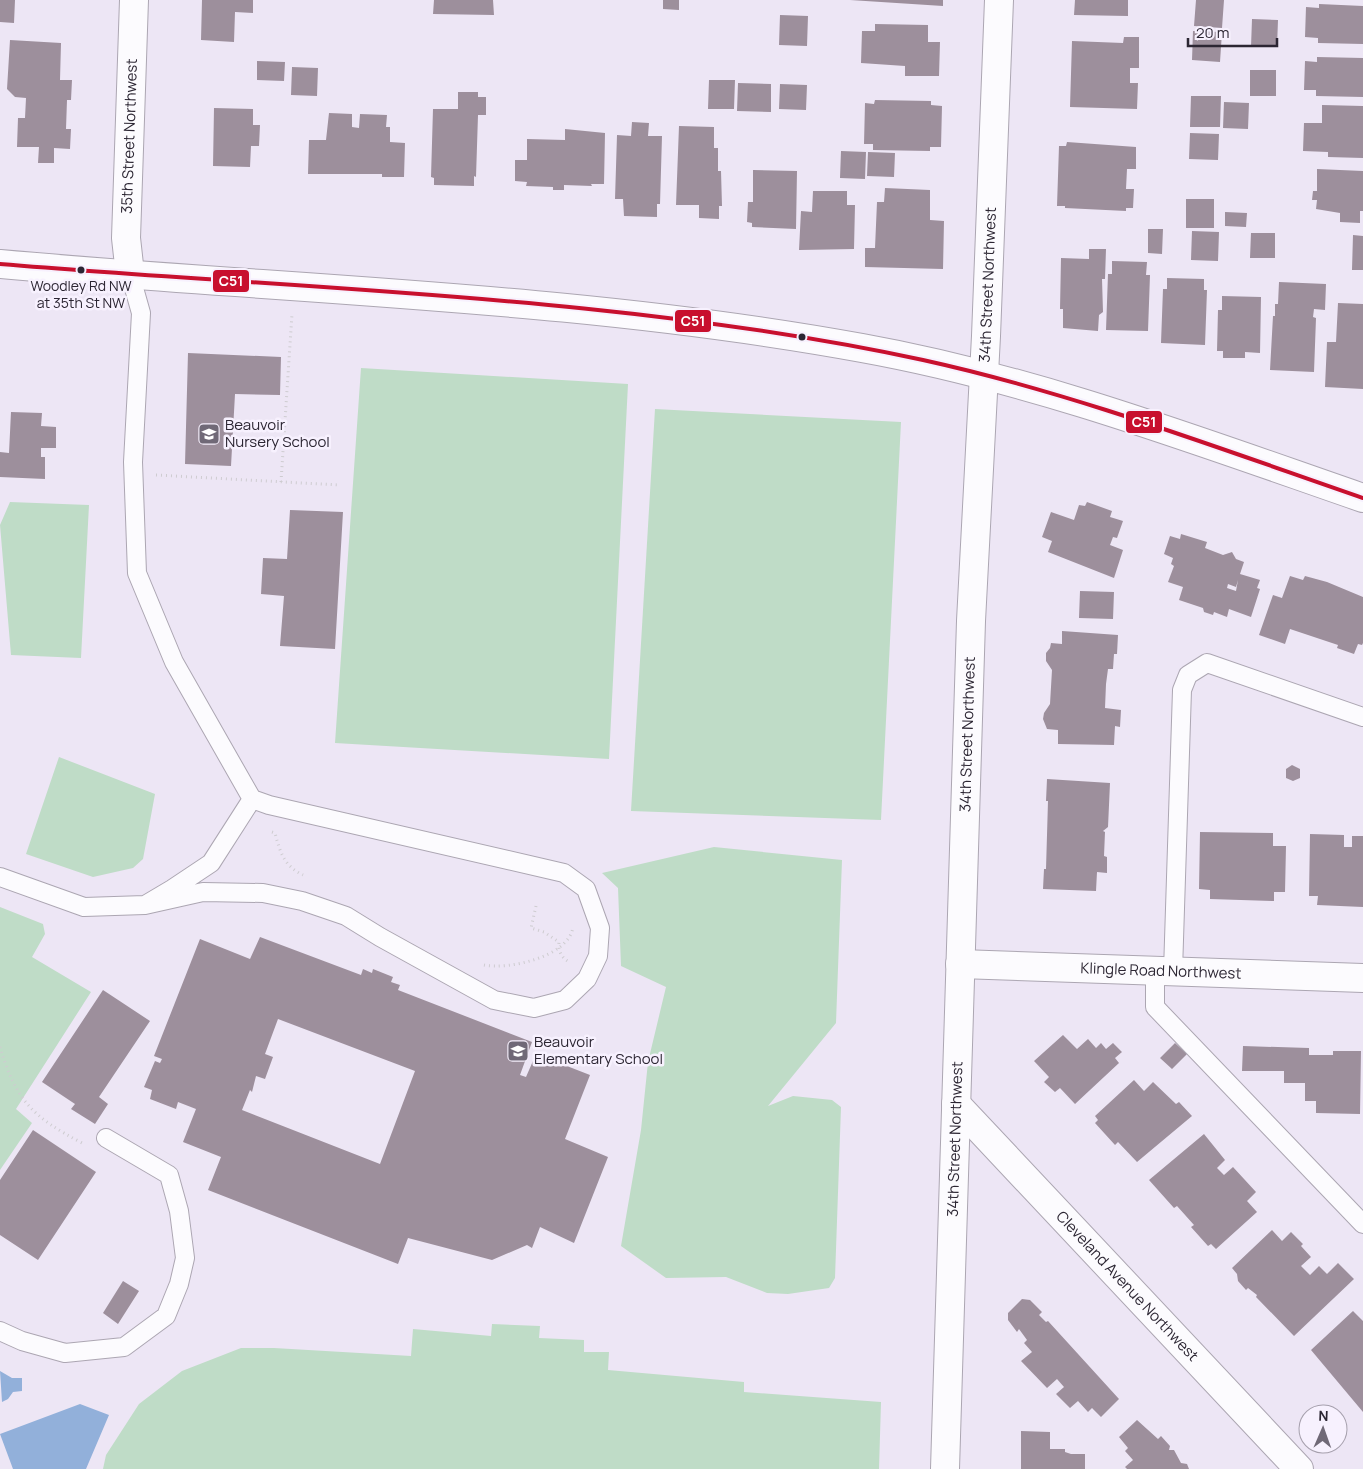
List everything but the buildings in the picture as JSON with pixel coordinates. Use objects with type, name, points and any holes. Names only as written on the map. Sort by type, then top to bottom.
[{"type":"street","name":"35th Street Northwest","points":[[130,274],[126,238],[134,0]]},
{"type":"street","name":"34th Street Northwest","points":[[945,1469],[971,620],[984,373],[999,0]]},
{"type":"street","points":[[0,264],[518,304],[723,324],[864,348],[984,373],[1120,414],[1363,498]]},
{"type":"street","name":"Klingle Road Northwest","points":[[960,964],[1363,978]]},
{"type":"street","name":"Cleveland Avenue Northwest","points":[[956,1104],[1299,1469]]},
{"type":"lane","points":[[0,877],[84,907],[145,905],[204,892],[263,893],[302,901],[346,916],[380,938],[494,1000],[534,1008],[565,1000],[587,979],[598,956],[600,928],[586,889],[564,873],[269,805],[252,799],[174,662],[137,573],[133,474],[141,313],[130,274]]},
{"type":"lane","points":[[1363,717],[1207,663],[1188,675],[1182,690],[1164,971],[1156,1007],[1363,1224]]},
{"type":"lane","points":[[145,905],[211,863],[252,799]]},
{"type":"lane","points":[[0,1331],[22,1341],[65,1353],[124,1347],[166,1316],[179,1284],[185,1258],[179,1211],[169,1175],[106,1138]]},
{"type":"path","points":[[281,482],[294,286]]},
{"type":"path","points":[[133,474],[339,485]]},
{"type":"path","points":[[268,830],[275,833],[280,853],[291,869],[308,877]]},
{"type":"path","points":[[536,906],[531,928],[544,932],[559,942],[562,958],[576,966]]},
{"type":"path","points":[[482,964],[497,968],[517,966],[559,949],[572,934],[574,920]]},
{"type":"path","points":[[0,1047],[9,1077],[26,1105],[58,1130],[90,1148],[106,1138]]},
{"type":"green space","points":[[361,368],[628,384],[609,759],[335,743]]},
{"type":"green space","points":[[655,409],[901,422],[881,820],[631,811]]},
{"type":"green space","points":[[10,502],[89,505],[81,658],[11,655],[0,525]]},
{"type":"green space","points":[[59,757],[155,794],[143,859],[133,868],[93,877],[26,854]]},
{"type":"green space","points":[[714,847],[842,860],[836,1023],[768,1106],[793,1096],[832,1100],[841,1107],[835,1278],[829,1288],[788,1294],[767,1293],[726,1277],[666,1278],[621,1246],[641,1130],[648,1062],[666,987],[621,966],[618,888],[602,873]]},
{"type":"green space","points":[[0,907],[43,924],[45,934],[32,957],[91,992],[16,1109],[32,1123],[0,1170]]},
{"type":"green space","points":[[492,1324],[540,1326],[539,1338],[584,1340],[584,1352],[609,1352],[608,1370],[744,1382],[744,1392],[881,1402],[879,1469],[103,1469],[106,1455],[139,1404],[182,1371],[241,1348],[274,1348],[411,1356],[413,1329],[491,1336]]},
{"type":"water","points":[[0,1371],[12,1378],[22,1378],[22,1391],[13,1392],[8,1399],[2,1402]]},
{"type":"water","points":[[80,1404],[109,1415],[86,1469],[13,1469],[0,1434]]},
{"type":"transit line","name":"C51","points":[[0,264],[464,297],[695,321],[809,338],[923,360],[1035,388],[1200,441],[1363,498]]},
{"type":"place","name":"Woodley Rd NW at 35th St NW","points":[[81,270]]},
{"type":"place","name":"Beauvoir Nursery School","points":[[209,434]]},
{"type":"place","name":"Beauvoir Elementary School","points":[[518,1051]]}]
